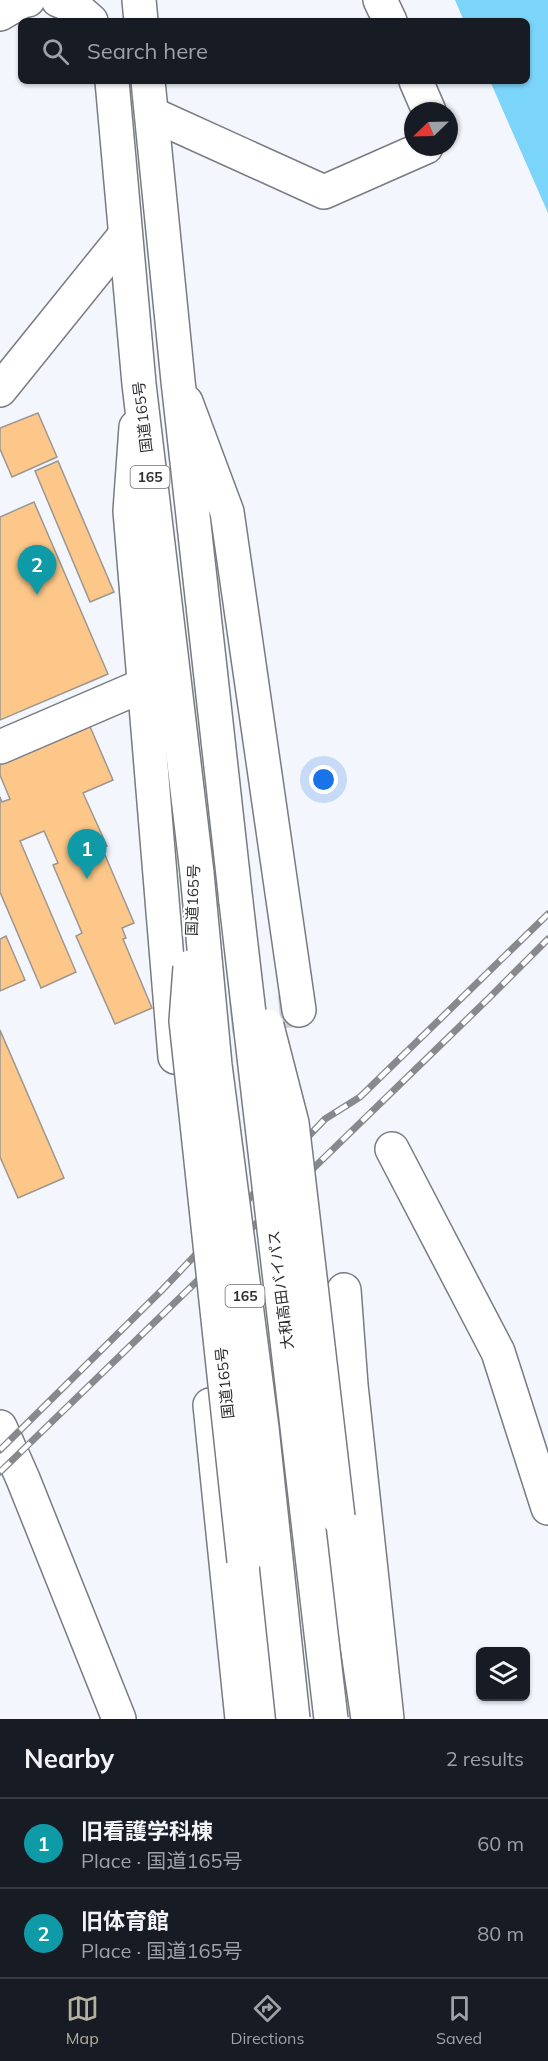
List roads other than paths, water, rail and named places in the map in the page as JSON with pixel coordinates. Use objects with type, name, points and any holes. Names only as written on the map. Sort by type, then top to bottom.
[{"type":"main road","points":[[0,14],[28,0]]},
{"type":"main road","points":[[58,0],[75,7],[88,18]]},
{"type":"main road","points":[[103,0],[106,18]]},
{"type":"main road","points":[[139,0],[141,18]]},
{"type":"main road","points":[[380,0],[389,18]]},
{"type":"main road","name":"国道165号","points":[[112,84],[139,384],[197,873],[186,1020],[261,1719]]},
{"type":"main road","name":"165","points":[[148,84],[178,381]]},
{"type":"main road","points":[[417,84],[425,102]]},
{"type":"main road","points":[[152,114],[324,192],[406,156]]},
{"type":"main road","points":[[0,390],[125,235]]},
{"type":"main road","points":[[178,381],[227,512],[300,1010]]},
{"type":"main road","name":"大和高田バイパス","points":[[178,381],[331,1719]]},
{"type":"main road","points":[[139,384],[130,511],[171,1023],[188,1160]]},
{"type":"main road","points":[[0,747],[144,685]]},
{"type":"main road","name":"165","points":[[197,873],[215,1065],[262,1428],[292,1719]]},
{"type":"main road","points":[[236,902],[292,1123],[338,1517],[368,1719]]},
{"type":"main road","points":[[392,1149],[498,1352],[548,1508]]},
{"type":"main road","points":[[344,1290],[351,1385],[387,1719]]},
{"type":"main road","points":[[210,1405],[242,1719]]},
{"type":"main road","points":[[0,1427],[119,1719]]},
{"type":"water","points":[[455,0],[548,0],[548,213],[491,84],[530,84],[530,18],[463,18]]},
{"type":"tunnel","points":[[182,1022],[299,1010]]},
{"type":"railway","points":[[0,1450],[162,1290],[325,1119],[360,1097],[548,914]]},
{"type":"railway","points":[[0,1472],[548,939]]},
{"type":"place","name":"旧体育館","points":[[37,595]]},
{"type":"place","name":"旧看護学科棟","points":[[87,879]]}]
